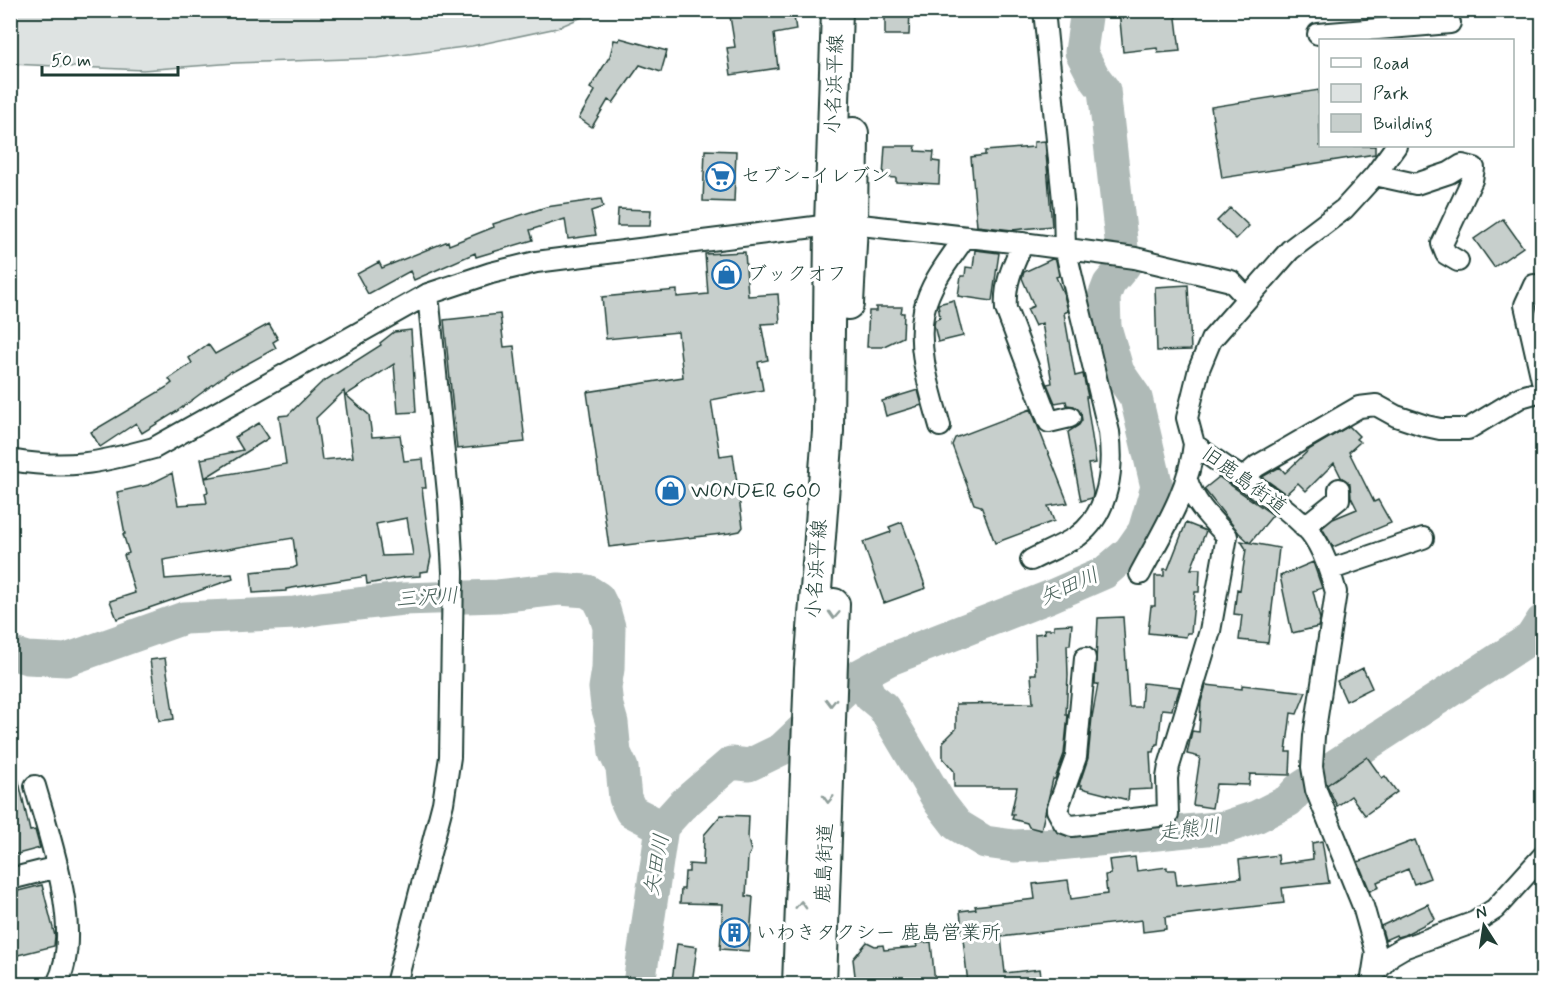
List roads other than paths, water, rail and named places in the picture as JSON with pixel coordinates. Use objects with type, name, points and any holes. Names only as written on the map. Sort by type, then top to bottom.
[{"type":"main road","name":"小名浜平線","points":[[837,10],[841,224]]},
{"type":"main road","name":"小名浜平線","points":[[798,984],[818,739],[841,224],[854,10]]},
{"type":"main road","name":"鹿島街道","points":[[818,739],[820,984]]},
{"type":"street","points":[[1031,560],[1077,536],[1094,522],[1101,509],[1112,452],[1064,210],[1044,10]]},
{"type":"street","points":[[1318,34],[1449,25]]},
{"type":"street","name":"旧鹿島街道","points":[[1373,979],[1376,952],[1363,906],[1314,782],[1314,736],[1336,592],[1329,570],[1310,533],[1304,527],[1243,478],[1194,444],[1187,418],[1198,369],[1211,340],[1290,250],[1344,209],[1375,176],[1395,147]]},
{"type":"street","points":[[1375,176],[1416,184],[1449,173],[1462,165],[1474,168],[1473,180],[1442,244],[1446,254],[1458,261]]},
{"type":"street","points":[[10,460],[47,465],[85,465],[154,448],[428,294],[491,273],[536,262],[841,224],[1023,243],[1136,258],[1231,281],[1247,298]]},
{"type":"street","points":[[940,426],[924,355],[924,309],[935,282],[965,237]]},
{"type":"street","points":[[1023,243],[1009,275],[1005,296],[1006,309],[1049,422],[1070,417]]},
{"type":"street","points":[[1534,285],[1525,305],[1542,380]]},
{"type":"street","points":[[396,984],[443,803],[450,757],[453,572],[428,294]]},
{"type":"street","points":[[1243,478],[1257,466],[1359,407],[1376,405],[1396,416],[1440,429],[1468,429],[1521,397],[1542,391]]},
{"type":"street","points":[[1140,574],[1182,496],[1192,463],[1194,444]]},
{"type":"street","points":[[1085,658],[1076,757],[1057,810],[1064,823],[1072,826],[1168,815],[1169,766],[1210,631],[1227,536],[1190,493],[1186,480]]},
{"type":"street","points":[[1304,527],[1339,499],[1339,489]]},
{"type":"street","points":[[1329,570],[1423,538]]},
{"type":"street","points":[[35,786],[63,892],[67,943],[63,973],[57,984]]},
{"type":"street","points":[[1373,979],[1391,955],[1403,948],[1475,922],[1495,909],[1542,857]]},
{"type":"street","points":[[10,879],[58,867]]},
{"type":"waterway","name":"矢田川","points":[[639,984],[662,827],[681,806],[731,763],[749,765],[782,749],[860,675],[888,660],[1104,573],[1130,551],[1144,531],[1157,487],[1136,398],[1118,372],[1105,327],[1104,297],[1109,284],[1124,266],[1104,90],[1094,77],[1081,52],[1087,10]]},
{"type":"waterway","name":"三沢川","points":[[10,653],[27,658],[66,660],[184,618],[295,613],[403,599],[498,596],[559,589],[587,591],[598,598],[609,627],[605,688],[615,753],[622,768],[625,798],[631,811],[662,827]]},
{"type":"waterway","name":"走熊川","points":[[860,675],[870,696],[883,707],[940,803],[957,825],[985,842],[1014,846],[1058,844],[1226,827],[1256,817],[1288,801],[1299,789],[1531,638],[1542,621]]},
{"type":"place","name":"セブン-イレブン","points":[[720,176]]},
{"type":"place","name":"ブックオフ","points":[[726,274]]},
{"type":"place","name":"WONDER GOO","points":[[670,491]]},
{"type":"place","name":"いわきタクシー 鹿島営業所","points":[[735,933]]}]
